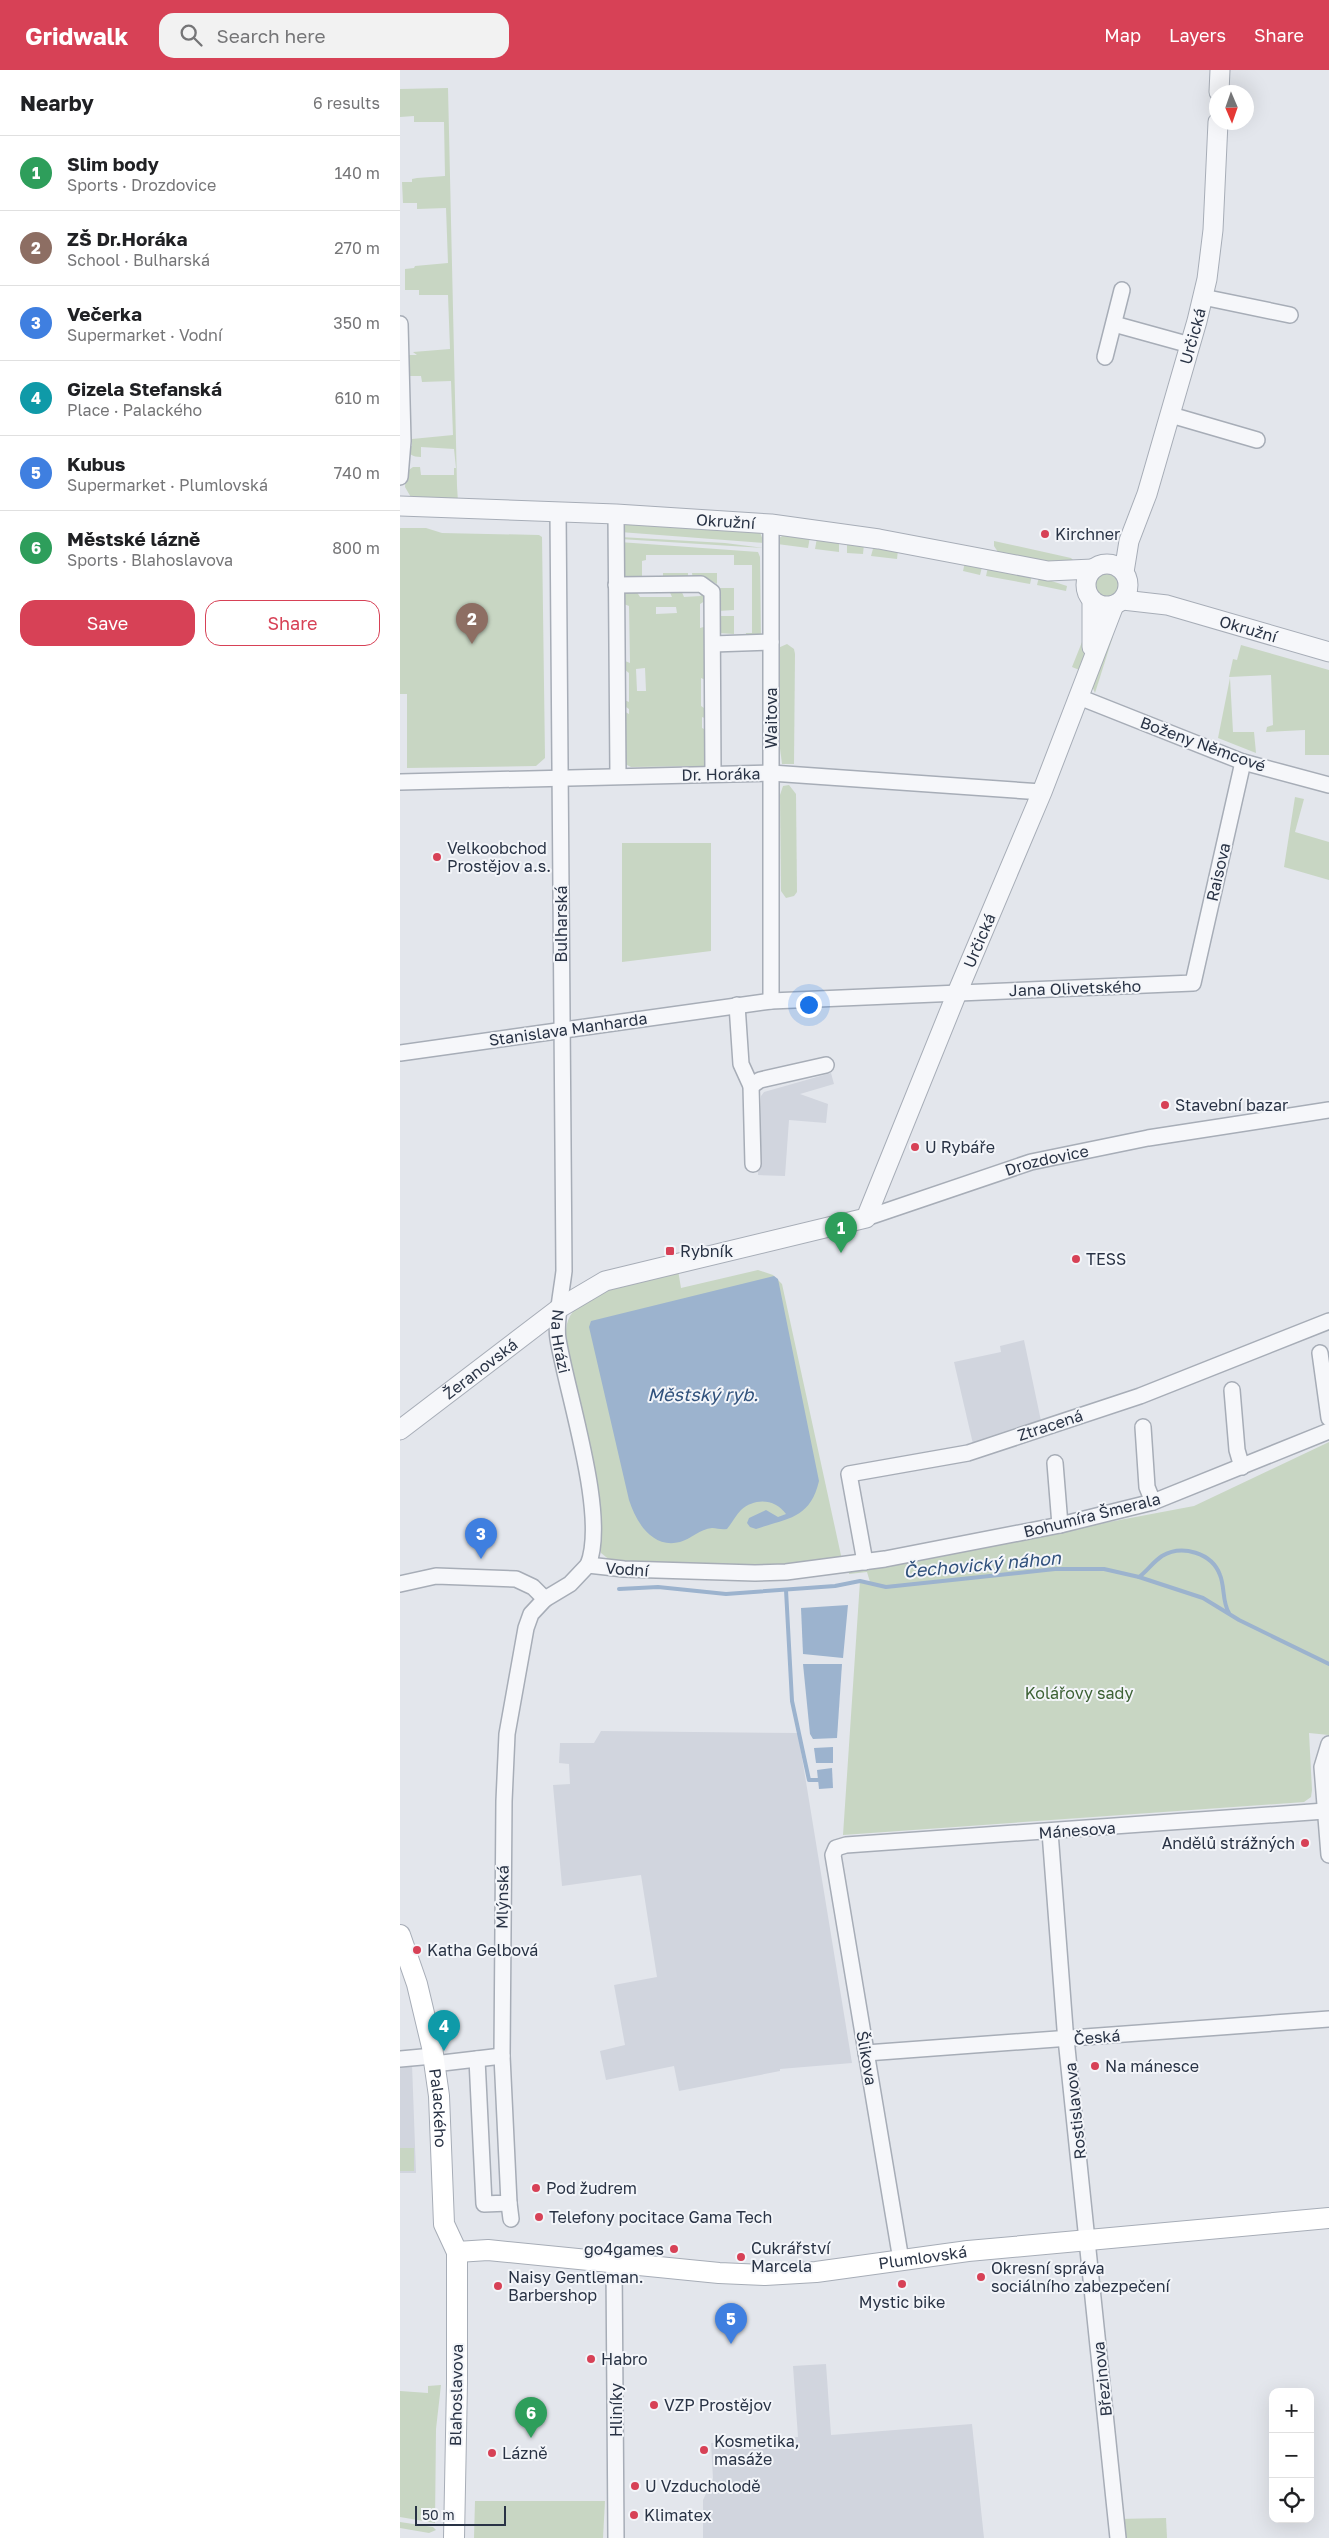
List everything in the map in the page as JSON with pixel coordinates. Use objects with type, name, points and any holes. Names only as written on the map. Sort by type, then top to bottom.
[{"type":"main road","name":"Palackého","points":[[400,1935],[417,1984],[434,2060],[438,2096],[444,2224],[457,2252]]},
{"type":"main road","name":"Plumlovská","points":[[457,2252],[488,2250],[719,2273],[765,2275],[816,2272],[901,2260],[1088,2240],[1329,2218]]},
{"type":"main road","name":"Blahoslavova","points":[[454,2538],[457,2252]]},
{"type":"street","points":[[1220,70],[1220,85]]},
{"type":"street","name":"Určická","points":[[1126,577],[1129,542],[1143,510],[1203,297],[1213,230],[1218,130]]},
{"type":"street","points":[[1105,357],[1122,290]]},
{"type":"street","points":[[1203,297],[1290,315]]},
{"type":"street","points":[[400,324],[400,477]]},
{"type":"street","points":[[1114,324],[1190,345]]},
{"type":"street","points":[[1171,415],[1257,440]]},
{"type":"street","name":"Okružní","points":[[400,506],[558,511],[771,524],[879,539],[1048,571],[1099,567]]},
{"type":"street","name":"Bulharská","points":[[558,511],[564,1271],[561,1307]]},
{"type":"street","points":[[616,514],[618,776]]},
{"type":"street","name":"Waitova","points":[[771,524],[771,1001]]},
{"type":"street","name":"Určická","points":[[1099,567],[1129,542]]},
{"type":"street","points":[[1115,565],[1126,577],[1128,591],[1119,603],[1101,606],[1090,597],[1087,579],[1099,567],[1115,565]]},
{"type":"street","name":"Okružní","points":[[1048,571],[1090,597]]},
{"type":"street","name":"Okružní","points":[[1126,577],[1168,605]]},
{"type":"street","points":[[616,585],[706,586],[712,592],[714,644],[712,774]]},
{"type":"street","name":"Určická","points":[[1090,597],[1092,661]]},
{"type":"street","name":"Určická","points":[[866,1218],[957,993],[1042,792],[1092,661],[1119,603]]},
{"type":"street","name":"Okružní","points":[[1119,603],[1168,605],[1329,652]]},
{"type":"street","points":[[714,644],[771,642]]},
{"type":"street","name":"Boženy Němcové","points":[[1079,697],[1243,762],[1329,784]]},
{"type":"street","name":"Raisova","points":[[1193,984],[1243,762]]},
{"type":"street","name":"Dr. Horáka","points":[[400,782],[771,773],[1042,792]]},
{"type":"street","name":"Jana Olivetského","points":[[957,993],[1193,984]]},
{"type":"street","name":"Stanislava Manharda","points":[[400,1053],[771,1001],[957,993]]},
{"type":"street","points":[[737,1006],[741,1064],[751,1086],[753,1164]]},
{"type":"street","points":[[751,1086],[760,1080],[826,1065]]},
{"type":"street","name":"Drozdovice","points":[[773,1241],[866,1218],[1031,1162],[1148,1138],[1329,1110]]},
{"type":"street","name":"Na Hrázi","points":[[588,1565],[592,1541],[592,1500],[558,1337],[561,1307],[605,1281],[773,1241]]},
{"type":"street","name":"Žeranovská","points":[[400,1430],[561,1307]]},
{"type":"street","name":"Ztracená","points":[[865,1562],[849,1474],[968,1453],[1140,1396],[1329,1321]]},
{"type":"street","points":[[1320,1354],[1329,1418]]},
{"type":"street","points":[[1232,1390],[1237,1450],[1242,1467]]},
{"type":"street","points":[[1143,1426],[1147,1487],[1153,1502]]},
{"type":"street","name":"Bohumíra Šmerala","points":[[845,1565],[1060,1525],[1153,1502],[1329,1431]]},
{"type":"street","points":[[1055,1464],[1060,1525]]},
{"type":"street","name":"Vodní","points":[[545,1599],[570,1584],[588,1565],[725,1574],[786,1572],[845,1565]]},
{"type":"street","points":[[400,1584],[436,1576],[516,1579],[533,1587],[545,1599]]},
{"type":"street","name":"Mlýnská","points":[[511,2219],[502,2056],[502,1917],[507,1734],[526,1628],[532,1614],[545,1599]]},
{"type":"street","points":[[1328,1745],[1322,1767],[1329,1855]]},
{"type":"street","name":"Mánesova","points":[[833,1855],[836,1848],[846,1845],[1325,1812]]},
{"type":"street","name":"Rostislavova","points":[[1050,1832],[1067,2039],[1088,2240]]},
{"type":"street","name":"Šlikova","points":[[833,1855],[901,2260]]},
{"type":"street","name":"Česká","points":[[866,2053],[1329,2019]]},
{"type":"street","points":[[400,2059],[477,2059],[502,2056]]},
{"type":"street","points":[[477,2059],[484,2204],[509,2203]]},
{"type":"street","name":"Březinova","points":[[1088,2240],[1118,2538]]},
{"type":"street","name":"Hliníky","points":[[614,2263],[616,2538]]},
{"type":"shaded area","points":[[831,1073],[834,1084],[800,1094],[828,1104],[826,1123],[789,1120],[785,1176],[758,1175],[761,1096],[764,1092]]},
{"type":"shaded area","points":[[1024,1340],[1041,1421],[973,1444],[954,1362],[1001,1352],[1000,1346]]},
{"type":"shaded area","points":[[601,1731],[798,1733],[852,2063],[780,2069],[780,2071],[679,2091],[674,2066],[606,2080],[600,2051],[625,2045],[614,1985],[657,1977],[641,1875],[562,1886],[553,1785],[570,1784],[569,1764],[559,1763],[560,1743],[594,1743]]},
{"type":"shaded area","points":[[412,2064],[416,2173],[400,2173],[400,2065]]},
{"type":"shaded area","points":[[826,2364],[831,2435],[972,2424],[984,2538],[703,2538],[703,2500],[713,2479],[711,2443],[798,2437],[793,2366]]},
{"type":"green space","points":[[448,88],[458,502],[412,499],[405,487],[406,472],[413,467],[420,467],[421,475],[454,475],[454,468],[456,468],[454,449],[421,447],[421,457],[411,455],[406,447],[412,446],[412,439],[453,435],[451,381],[422,382],[421,376],[408,376],[407,355],[417,355],[413,352],[450,349],[448,295],[419,295],[419,290],[405,290],[405,269],[414,268],[415,266],[448,263],[446,208],[417,209],[417,203],[403,203],[402,182],[412,182],[412,179],[417,178],[445,176],[444,122],[414,122],[414,116],[400,117],[400,89]]},
{"type":"green space","points":[[627,523],[760,532],[764,543],[620,532]]},
{"type":"green space","points":[[400,528],[426,528],[442,533],[539,535],[542,537],[545,758],[536,766],[407,768],[407,694],[400,694]]},
{"type":"green space","points":[[784,535],[810,537],[808,548],[777,544],[779,538]]},
{"type":"green space","points":[[620,537],[725,543],[764,548],[620,539]]},
{"type":"green space","points":[[817,538],[839,540],[839,552],[815,549]]},
{"type":"green space","points":[[847,541],[864,544],[863,554],[847,553]]},
{"type":"green space","points":[[994,541],[1071,558],[1073,560],[1071,567],[998,552],[994,546]]},
{"type":"green space","points":[[619,542],[758,552],[760,557],[761,642],[746,636],[746,633],[752,633],[752,565],[734,565],[734,555],[646,555],[646,560],[642,561],[642,581],[624,577]]},
{"type":"green space","points":[[874,545],[898,550],[897,559],[871,556]]},
{"type":"green space","points":[[965,562],[982,567],[980,575],[963,571]]},
{"type":"green space","points":[[988,567],[1032,575],[1030,584],[986,576]]},
{"type":"green space","points":[[1108,572],[1118,576],[1122,586],[1118,596],[1108,600],[1098,596],[1094,586],[1098,576]]},
{"type":"green space","points":[[663,573],[688,573],[688,581],[663,581]]},
{"type":"green space","points":[[692,573],[717,573],[717,584],[711,581],[693,581]]},
{"type":"green space","points":[[1039,577],[1067,586],[1066,591],[1037,585]]},
{"type":"green space","points":[[668,588],[680,588],[684,597],[701,596],[697,588],[710,598],[700,604],[700,628],[711,625],[710,682],[701,678],[701,706],[710,712],[710,720],[702,717],[702,728],[710,732],[706,766],[631,767],[623,763],[620,709],[629,714],[629,709],[620,703],[620,698],[629,702],[629,673],[624,669],[620,659],[630,663],[629,606],[619,602],[625,591],[635,589],[640,597],[672,597]],"holes":[[[656,607],[676,607],[677,613],[656,614]],[[645,668],[646,691],[637,691],[636,669]]]},
{"type":"green space","points":[[717,588],[734,588],[734,610],[718,611]]},
{"type":"green space","points":[[718,616],[734,616],[734,634],[718,633]]},
{"type":"green space","points":[[1112,634],[1113,636],[1095,693],[1092,686]]},
{"type":"green space","points":[[1084,637],[1088,640],[1082,671],[1072,667]]},
{"type":"green space","points":[[787,644],[794,649],[795,654],[794,764],[782,764],[777,725],[778,648]]},
{"type":"green space","points":[[1241,645],[1329,670],[1329,755],[1305,755],[1305,730],[1266,732],[1267,727],[1273,725],[1271,675],[1229,677],[1233,659],[1237,660]]},
{"type":"green space","points":[[1230,678],[1233,732],[1254,732],[1256,753],[1218,738]]},
{"type":"green space","points":[[789,785],[796,794],[797,892],[794,896],[786,898],[781,891],[780,795],[783,786]]},
{"type":"green space","points":[[1295,797],[1304,799],[1295,832],[1329,842],[1329,880],[1284,867]]},
{"type":"green space","points":[[622,843],[711,843],[711,951],[622,962]]},
{"type":"green space","name":"Městský ryb.","points":[[678,1270],[681,1288],[758,1270],[773,1275],[782,1284],[842,1560],[741,1568],[611,1561],[601,1553],[567,1351],[567,1324],[570,1316],[578,1306],[603,1291],[635,1280]]},
{"type":"green space","name":"Kolářovy sady","points":[[1329,1442],[1329,1735],[1309,1733],[1311,1797],[1304,1802],[843,1835],[860,1581],[870,1582],[867,1572],[849,1574],[849,1571],[1194,1506]]},
{"type":"green space","points":[[400,2148],[414,2148],[414,2171],[400,2171]]},
{"type":"green space","points":[[441,2385],[436,2429],[435,2523],[400,2517],[400,2391],[428,2393],[428,2386]]},
{"type":"green space","points":[[475,2501],[605,2501],[603,2538],[474,2538]]},
{"type":"green space","points":[[1166,2518],[1167,2538],[1118,2538],[1116,2519]]},
{"type":"green space","points":[[400,2522],[433,2527],[436,2530],[429,2533],[400,2528]]},
{"type":"water","name":"Městský ryb.","points":[[774,1276],[778,1279],[819,1481],[815,1494],[804,1510],[796,1515],[756,1529],[750,1527],[747,1523],[749,1518],[766,1510],[778,1517],[786,1514],[777,1505],[771,1503],[753,1503],[737,1514],[727,1529],[708,1529],[680,1542],[670,1543],[653,1538],[641,1525],[629,1500],[589,1327],[591,1321]]},
{"type":"water","points":[[848,1605],[843,1658],[803,1654],[801,1608]]},
{"type":"water","points":[[803,1664],[842,1664],[837,1738],[813,1739],[810,1734]]},
{"type":"water","points":[[833,1747],[833,1763],[816,1763],[814,1748]]},
{"type":"water","points":[[832,1768],[833,1788],[819,1789],[817,1770]]},
{"type":"waterway","points":[[1139,1577],[1159,1558],[1170,1552],[1187,1551],[1196,1553],[1203,1556],[1216,1567],[1222,1580],[1225,1604],[1229,1613]]},
{"type":"waterway","name":"Čechovický náhon","points":[[619,1589],[658,1587],[726,1594],[835,1586],[860,1581],[886,1587],[1055,1569],[1104,1569],[1139,1577],[1203,1598],[1239,1620],[1329,1664]]},
{"type":"waterway","points":[[786,1590],[792,1701],[809,1780],[818,1780]]},
{"type":"place","name":"Kirchner","points":[[1045,534]]},
{"type":"place","name":"ZŠ Dr.Horáka","points":[[472,644]]},
{"type":"place","name":"Velkoobchod Prostějov a.s.","points":[[437,857]]},
{"type":"place","name":"Stavební bazar","points":[[1165,1105]]},
{"type":"place","name":"U Rybáře","points":[[915,1147]]},
{"type":"place","name":"Rybník","points":[[670,1251]]},
{"type":"place","name":"Slim body","points":[[841,1253]]},
{"type":"place","name":"TESS","points":[[1076,1259]]},
{"type":"place","name":"Večerka","points":[[481,1559]]},
{"type":"place","name":"Andělů strážných","points":[[1305,1843]]},
{"type":"place","name":"Katha Gelbová","points":[[417,1950]]},
{"type":"place","name":"Gizela Stefanská","points":[[444,2051]]},
{"type":"place","name":"Na mánesce","points":[[1095,2066]]},
{"type":"place","name":"Pod žudrem","points":[[536,2188]]},
{"type":"place","name":"Telefony pocitace Gama Tech","points":[[539,2217]]},
{"type":"place","name":"go4games","points":[[674,2249]]},
{"type":"place","name":"Cukrářství Marcela","points":[[741,2257]]},
{"type":"place","name":"Okresní správa sociálního zabezpečení","points":[[981,2277]]},
{"type":"place","name":"Mystic bike","points":[[902,2284]]},
{"type":"place","name":"Naisy Gentleman. Barbershop","points":[[498,2286]]},
{"type":"place","name":"Kubus","points":[[731,2344]]},
{"type":"place","name":"Habro","points":[[591,2359]]},
{"type":"place","name":"VZP Prostějov","points":[[654,2405]]},
{"type":"place","name":"Městské lázně","points":[[531,2438]]},
{"type":"place","name":"Kosmetika, masáže","points":[[704,2450]]},
{"type":"place","name":"Lázně","points":[[492,2453]]},
{"type":"place","name":"U Vzducholodě","points":[[635,2486]]},
{"type":"place","name":"Klimatex","points":[[634,2515]]}]
